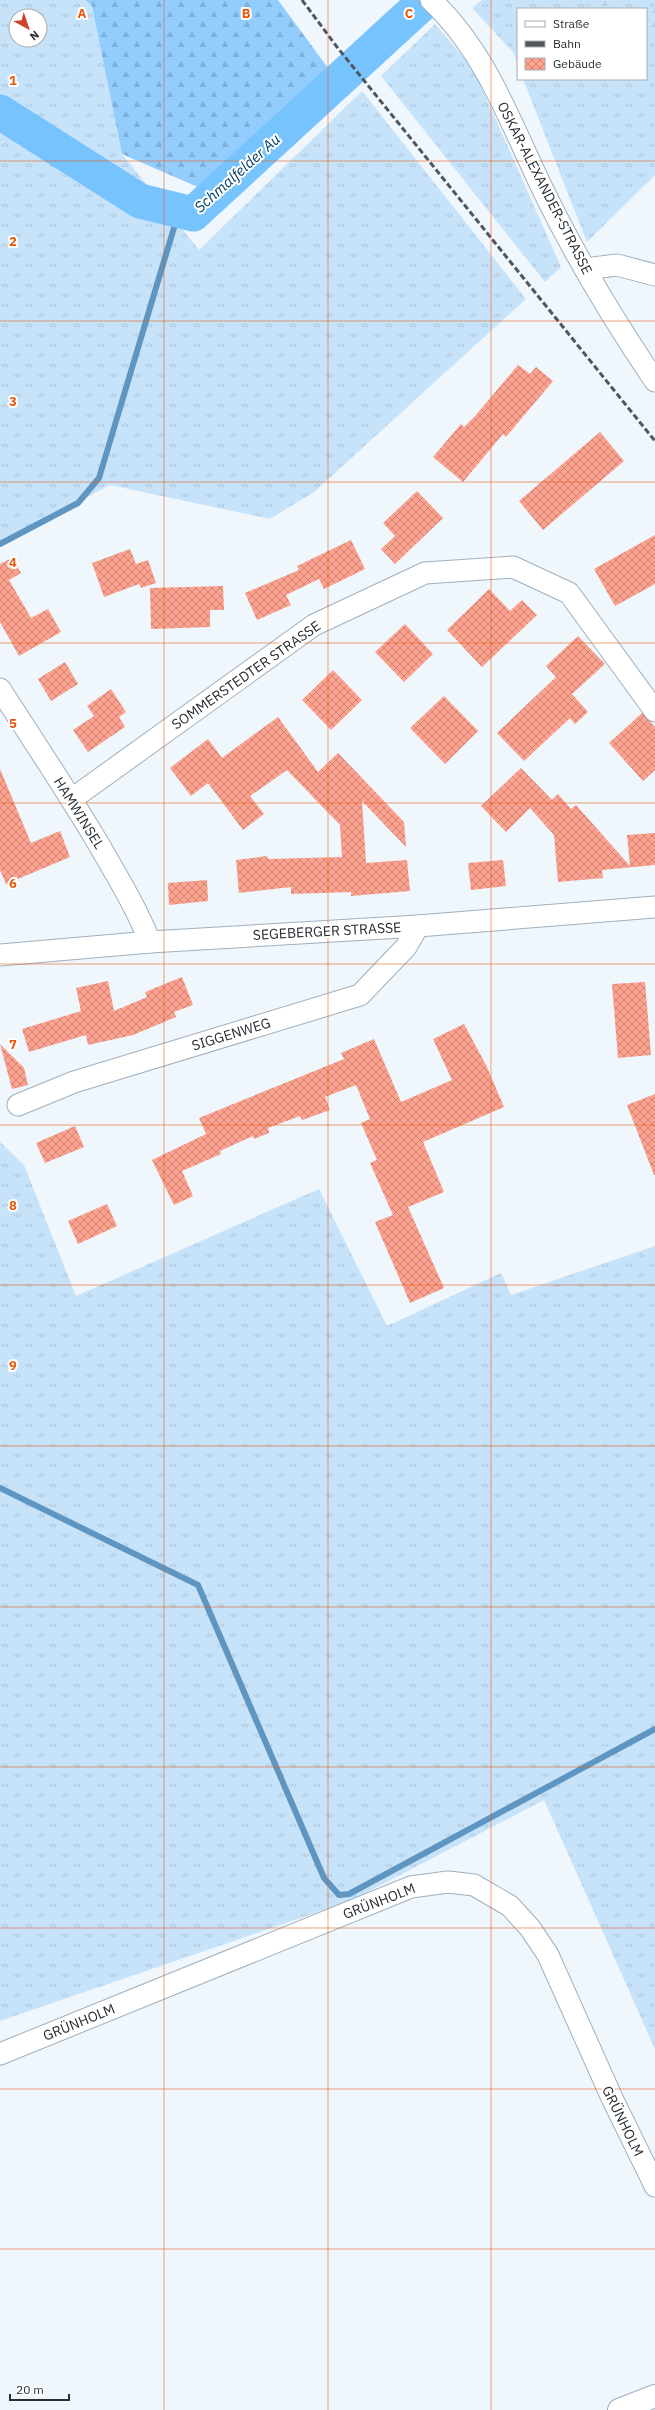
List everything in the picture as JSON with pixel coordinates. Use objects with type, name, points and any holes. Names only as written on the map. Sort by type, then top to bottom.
[{"type":"main road","points":[[619,2410],[655,2396]]},
{"type":"street","name":"OSKAR-ALEXANDER-STRASSE","points":[[439,7],[482,62],[547,199],[585,269],[623,333],[655,380]]},
{"type":"street","points":[[585,269],[617,265],[655,275]]},
{"type":"street","name":"SOMMERSTEDTER STRASSE","points":[[72,799],[314,625],[425,573],[513,567],[569,593],[655,711]]},
{"type":"street","name":"HAMWINSEL","points":[[0,689],[72,799],[137,909],[150,942]]},
{"type":"street","name":"SEGEBERGER STRASSE","points":[[0,955],[150,942],[418,926],[655,908]]},
{"type":"street","name":"SIGGENWEG","points":[[18,1105],[74,1082],[360,995],[406,947],[418,926]]},
{"type":"street","name":"GRÜNHOLM","points":[[0,2054],[411,1887],[448,1882],[474,1885],[510,1906],[530,1928],[548,1955],[612,2098],[655,2186]]},
{"type":"green space","points":[[0,0],[85,0],[92,6],[122,154],[199,250],[362,91],[526,299],[314,492],[270,519],[110,485],[0,544]]},
{"type":"green space","points":[[85,0],[278,0],[328,68],[200,188],[122,154],[92,6]]},
{"type":"green space","points":[[482,0],[655,0],[655,175],[587,242],[523,80],[647,80],[647,8],[517,8],[517,62],[513,52],[472,8]]},
{"type":"green space","points":[[586,0],[610,0],[608,8],[587,8]]},
{"type":"green space","points":[[655,5],[655,30],[647,41],[647,11]]},
{"type":"green space","points":[[435,24],[473,68],[561,267],[545,282],[381,76]]},
{"type":"green space","points":[[0,1142],[24,1165],[76,1296],[319,1189],[387,1326],[501,1273],[511,1295],[655,1246],[655,2049],[544,1800],[350,1901],[0,2021]]},
{"type":"building","points":[[518,365],[530,374],[536,367],[553,381],[506,437],[503,434],[463,482],[433,457],[461,424],[464,427],[476,415]]},
{"type":"building","points":[[600,432],[624,461],[543,530],[519,501]]},
{"type":"building","points":[[417,491],[443,518],[395,564],[381,549],[395,536],[383,523]]},
{"type":"building","points":[[655,535],[655,584],[615,606],[594,569]]},
{"type":"building","points":[[351,540],[365,569],[324,589],[319,579],[286,595],[291,605],[257,620],[245,593],[299,570],[297,566]]},
{"type":"building","points":[[130,549],[136,564],[148,560],[156,583],[141,588],[139,584],[104,597],[92,563]]},
{"type":"building","points":[[12,558],[21,573],[9,580],[31,618],[48,609],[61,632],[19,656],[0,622],[0,564]]},
{"type":"building","points":[[223,586],[224,610],[210,610],[210,627],[151,629],[150,588]]},
{"type":"building","points":[[489,589],[510,611],[522,600],[537,615],[482,667],[447,630]]},
{"type":"building","points":[[405,624],[433,654],[404,682],[375,652]]},
{"type":"building","points":[[578,636],[605,664],[572,694],[588,712],[575,724],[570,718],[524,761],[497,733],[556,677],[546,666]]},
{"type":"building","points":[[65,662],[78,684],[51,701],[38,679]]},
{"type":"building","points":[[333,670],[362,700],[331,730],[302,700]]},
{"type":"building","points":[[111,689],[126,712],[119,717],[125,727],[88,752],[73,730],[94,716],[87,706]]},
{"type":"building","points":[[444,696],[478,731],[445,764],[410,728]]},
{"type":"building","points":[[642,713],[655,727],[655,770],[643,781],[609,743]]},
{"type":"building","points":[[278,717],[318,772],[338,753],[404,822],[406,847],[362,801],[366,863],[407,860],[410,891],[351,896],[351,892],[291,894],[291,887],[239,893],[236,860],[267,856],[268,859],[342,857],[340,825],[287,770],[250,796],[264,814],[243,830],[208,783],[191,796],[170,768],[208,739],[222,758]]},
{"type":"building","points":[[521,768],[552,800],[558,794],[571,809],[576,805],[630,866],[627,835],[655,833],[655,865],[602,870],[603,878],[558,882],[554,835],[530,808],[506,832],[481,806]]},
{"type":"building","points":[[0,769],[31,843],[60,831],[70,857],[6,884],[0,870]]},
{"type":"building","points":[[503,860],[506,886],[471,890],[468,863]]},
{"type":"building","points":[[207,880],[208,901],[169,905],[168,883]]},
{"type":"building","points":[[182,977],[193,1005],[174,1012],[176,1017],[133,1035],[88,1045],[86,1035],[29,1052],[22,1029],[81,1011],[76,988],[108,981],[114,1011],[147,997],[145,992]]},
{"type":"building","points":[[645,982],[651,1055],[618,1058],[612,984]]},
{"type":"building","points":[[464,1024],[486,1065],[504,1107],[423,1142],[444,1192],[408,1207],[444,1288],[410,1303],[375,1222],[393,1215],[370,1163],[377,1160],[361,1123],[370,1119],[356,1085],[325,1097],[330,1110],[302,1120],[300,1116],[268,1128],[269,1133],[254,1139],[253,1136],[220,1151],[221,1154],[182,1171],[193,1196],[174,1205],[152,1160],[206,1134],[199,1118],[344,1059],[341,1053],[374,1039],[401,1102],[452,1080],[433,1039]]},
{"type":"building","points":[[0,1044],[24,1068],[28,1085],[12,1089]]},
{"type":"building","points":[[655,1094],[655,1175],[654,1175],[627,1105]]},
{"type":"building","points":[[75,1126],[84,1147],[45,1163],[36,1143]]},
{"type":"building","points":[[107,1204],[117,1226],[78,1244],[68,1221]]},
{"type":"waterway","name":"Schmalfelder Au","points":[[0,112],[140,201],[193,214],[426,0]]},
{"type":"waterway","points":[[0,544],[78,503],[99,478],[179,211]]},
{"type":"waterway","points":[[0,1488],[198,1585],[324,1878],[339,1895],[349,1894],[655,1729]]},
{"type":"railway","points":[[302,0],[337,47],[655,441]]}]
